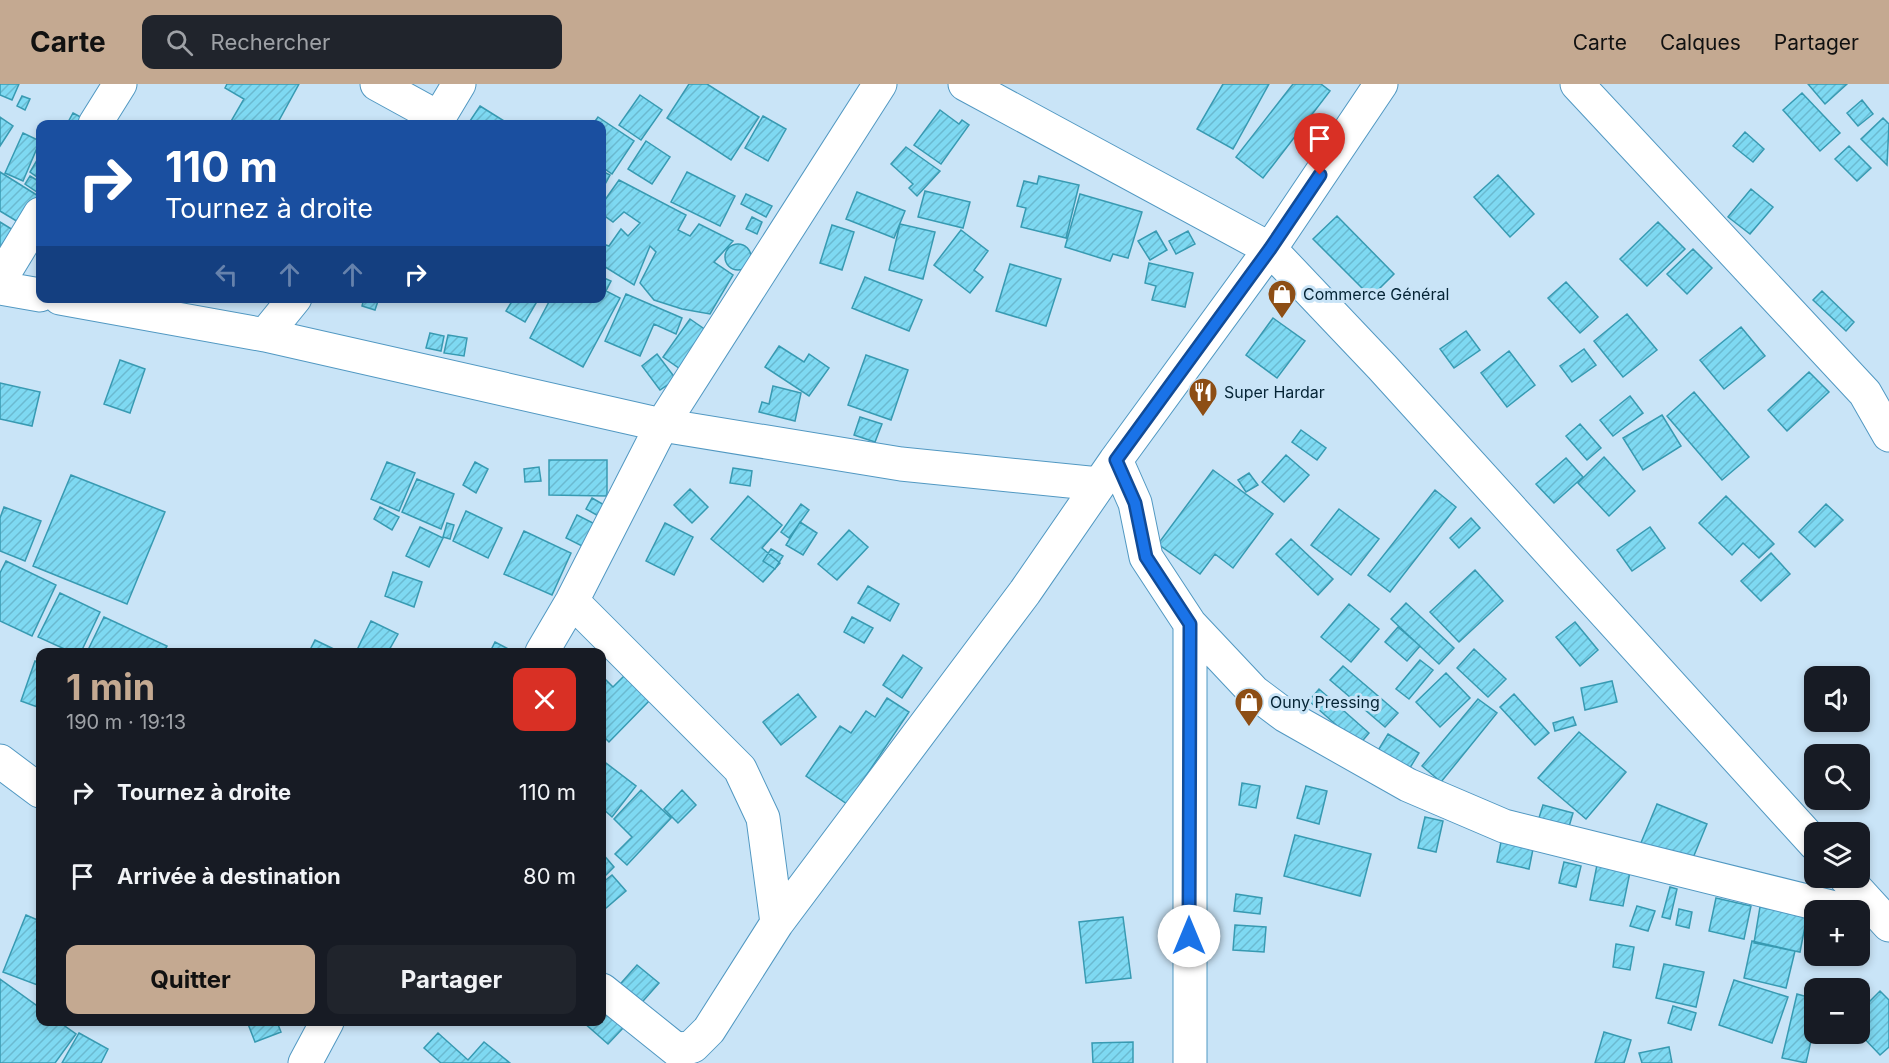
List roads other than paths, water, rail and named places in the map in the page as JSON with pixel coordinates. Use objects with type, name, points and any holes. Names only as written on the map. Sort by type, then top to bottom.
[{"type":"street","points":[[98,120],[120,84]]},
{"type":"street","points":[[377,84],[434,120]]},
{"type":"street","points":[[438,120],[459,84]]},
{"type":"street","points":[[544,648],[572,601],[662,424],[880,84]]},
{"type":"street","points":[[965,84],[1270,249],[1382,367],[1804,832]]},
{"type":"street","points":[[606,993],[678,1051],[693,1046],[709,1030],[777,923],[1025,592],[1108,472],[1270,249],[1382,84]]},
{"type":"street","points":[[1577,84],[1865,393],[1889,435]]},
{"type":"street","points":[[0,280],[36,221]]},
{"type":"street","points":[[0,288],[36,294]]},
{"type":"street","points":[[88,303],[265,335],[662,424],[901,464],[1108,472],[1135,503],[1146,557],[1190,624],[1254,692],[1286,716],[1408,785],[1504,826],[1804,900]]},
{"type":"street","points":[[265,335],[291,303]]},
{"type":"street","points":[[572,601],[740,769],[763,818],[777,923]]},
{"type":"street","points":[[1190,624],[1190,1063]]},
{"type":"street","points":[[0,761],[36,788]]},
{"type":"street","points":[[1853,888],[1878,921]]},
{"type":"street","points":[[305,1063],[325,1026]]},
{"type":"place","name":"Commerce Général","points":[[1282,320]]},
{"type":"place","name":"Super Hardar","points":[[1203,418]]},
{"type":"place","name":"Ouny Pressing","points":[[1249,728]]}]
